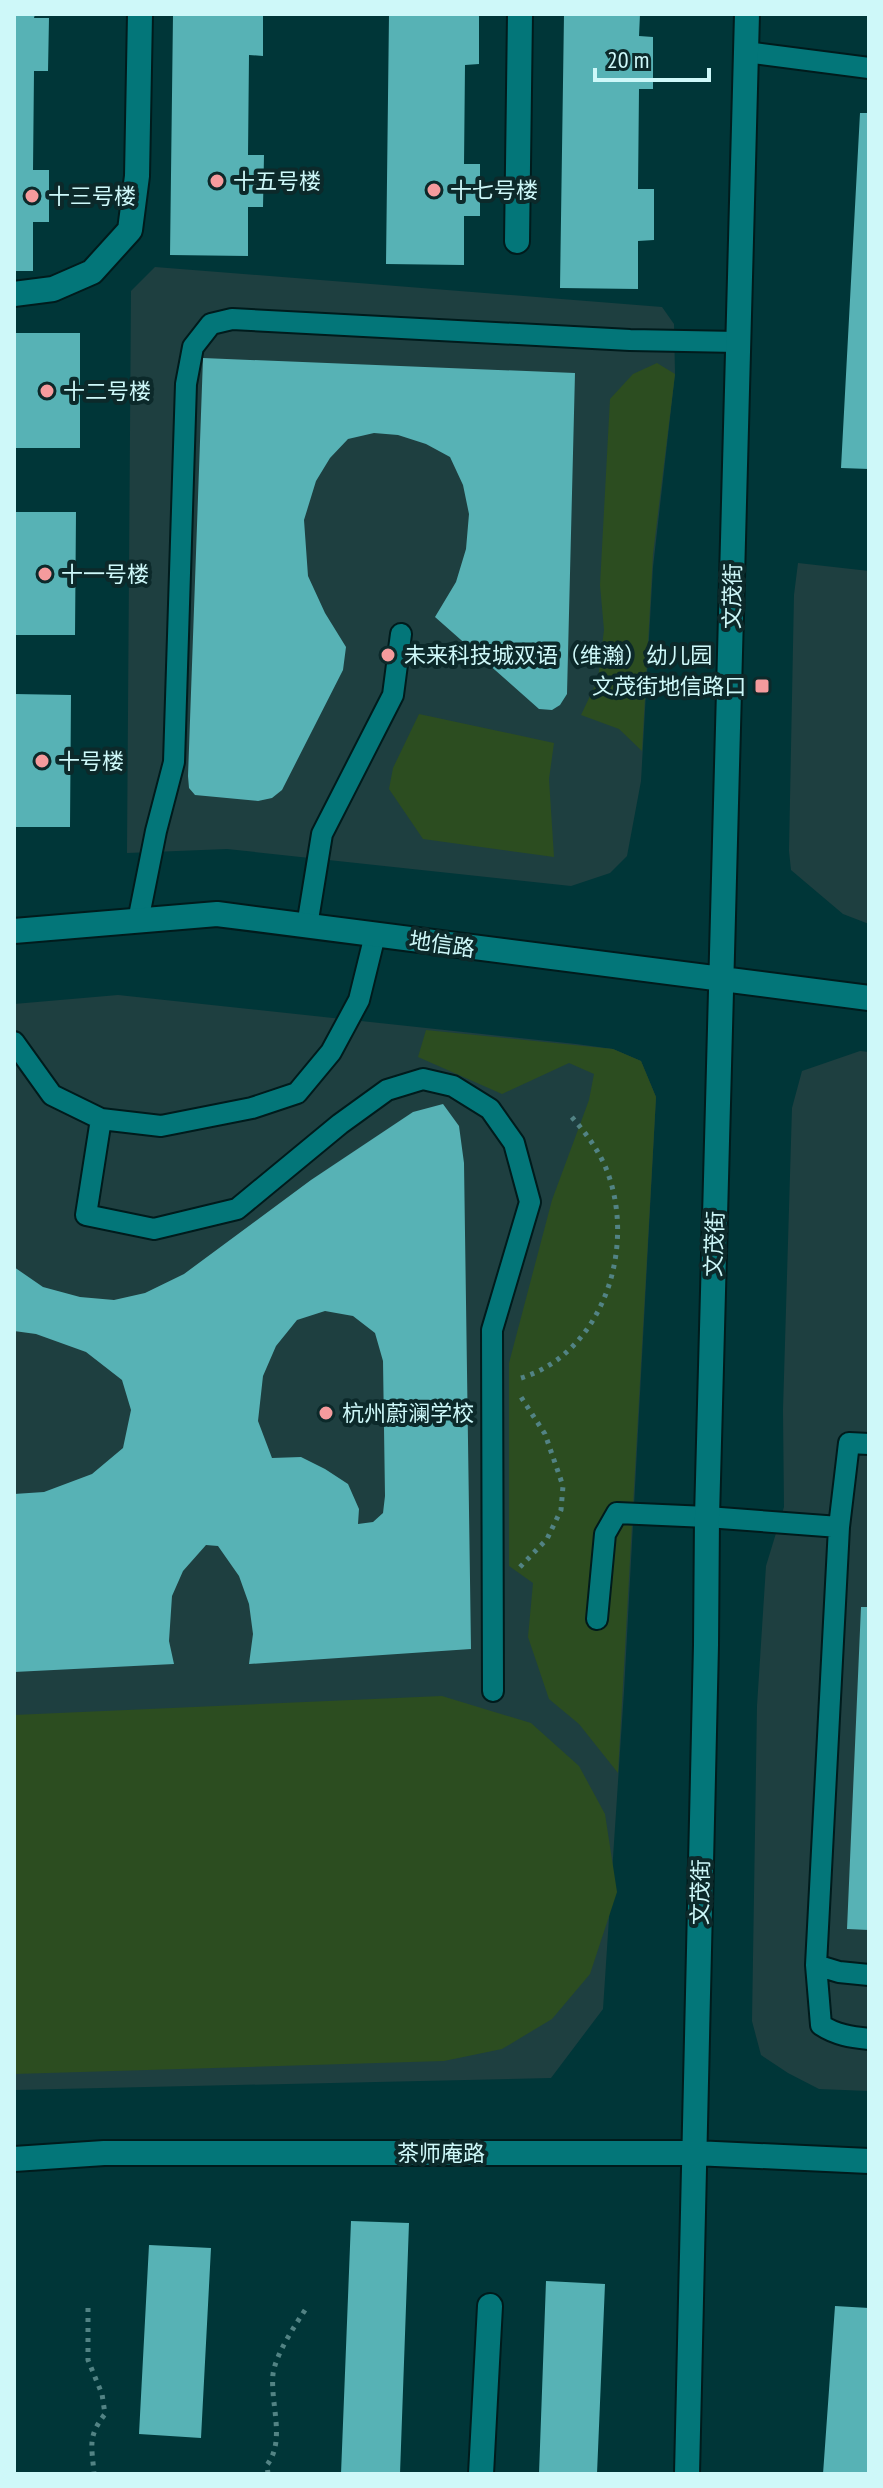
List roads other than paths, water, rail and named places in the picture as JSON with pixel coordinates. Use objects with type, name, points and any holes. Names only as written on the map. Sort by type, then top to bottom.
[{"type":"street","points":[[14,294],[53,289],[92,272],[130,230],[137,176],[140,14]]},
{"type":"street","points":[[517,241],[520,14]]},
{"type":"street","name":"文茂街","points":[[687,2474],[707,1517],[747,14]]},
{"type":"street","name":"地信路","points":[[14,931],[217,914],[869,998]]},
{"type":"street","name":"茶师庵路","points":[[14,2159],[104,2153],[694,2153],[869,2161]]},
{"type":"street","points":[[481,2474],[490,2306]]},
{"type":"lane","points":[[746,52],[869,68]]},
{"type":"lane","points":[[138,921],[174,762],[186,384],[193,347],[211,324],[232,319],[630,340],[738,342]]},
{"type":"lane","points":[[307,926],[322,834],[393,695],[401,634]]},
{"type":"lane","points":[[14,1042],[52,1095],[101,1119],[161,1126],[252,1108],[297,1093],[331,1052],[359,1000],[375,935]]},
{"type":"lane","points":[[101,1119],[86,1215],[154,1229],[237,1209],[340,1124],[387,1090],[423,1079],[453,1086],[490,1109],[514,1143],[530,1202],[492,1330],[500,1378],[493,1576],[493,1691]]},
{"type":"lane","points":[[869,1444],[849,1443],[839,1527],[816,1965],[821,2025],[847,2036],[869,2039]]},
{"type":"lane","points":[[597,1619],[605,1534],[617,1513],[839,1527]]},
{"type":"lane","points":[[816,1965],[839,1972],[869,1975]]},
{"type":"place","name":"十五号楼","points":[[217,181]]},
{"type":"place","name":"十七号楼","points":[[434,190]]},
{"type":"place","name":"十三号楼","points":[[32,196]]},
{"type":"place","name":"十二号楼","points":[[47,391]]},
{"type":"place","name":"十一号楼","points":[[45,574]]},
{"type":"place","name":"未来科技城双语（维瀚）幼儿园","points":[[388,655]]},
{"type":"place","name":"文茂街地信路口","points":[[762,686]]},
{"type":"place","name":"十号楼","points":[[42,761]]},
{"type":"place","name":"杭州蔚澜学校","points":[[326,1413]]}]
